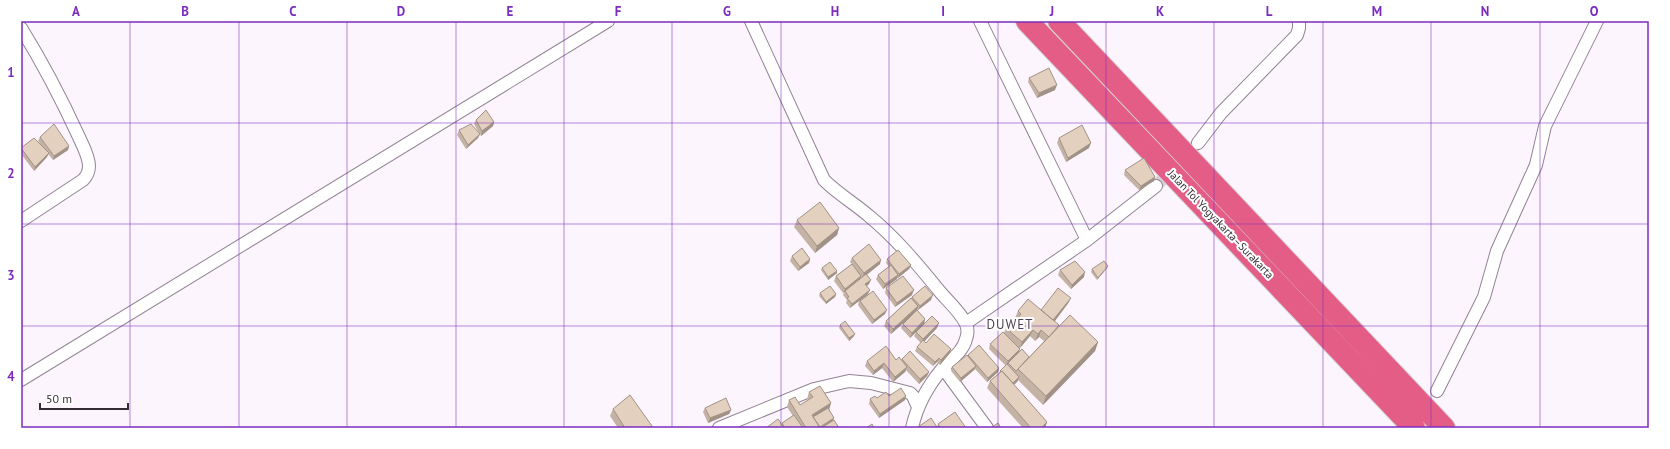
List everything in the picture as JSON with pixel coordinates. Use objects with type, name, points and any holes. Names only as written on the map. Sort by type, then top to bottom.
[{"type":"highway","name":"Jalan Tol Yogyakarta–Surakarta","points":[[1027,21],[1414,428]]},
{"type":"highway","name":"Jalan Tol Yogyakarta–Surakarta","points":[[1059,21],[1444,428]]},
{"type":"street","points":[[21,380],[608,21]]},
{"type":"street","points":[[751,21],[824,180],[846,199],[869,215],[905,250],[966,323],[968,332],[966,340],[956,356],[931,382],[918,407],[912,428]]},
{"type":"street","points":[[980,21],[1087,240]]},
{"type":"street","points":[[1198,143],[1221,113],[1297,35],[1299,21]]},
{"type":"street","points":[[1437,391],[1484,297],[1497,251],[1536,165],[1545,126],[1597,21]]},
{"type":"street","points":[[21,28],[68,113],[88,158],[89,166],[88,174],[83,180],[21,221]]},
{"type":"street","points":[[966,323],[1087,240],[1156,186]]},
{"type":"street","points":[[943,368],[987,428]]},
{"type":"street","points":[[719,428],[814,389],[849,381],[871,383],[910,393],[931,382]]},
{"type":"street","points":[[910,393],[918,407]]},
{"type":"building","points":[[1049,68],[1057,85],[1039,93],[1029,78]]},
{"type":"building","points":[[486,110],[494,122],[482,131],[476,120]]},
{"type":"building","points":[[54,124],[69,146],[54,156],[40,137]]},
{"type":"building","points":[[471,124],[480,134],[468,145],[459,130]]},
{"type":"building","points":[[1082,125],[1091,143],[1068,158],[1059,138]]},
{"type":"building","points":[[34,138],[49,153],[35,167],[21,148]]},
{"type":"building","points":[[1144,158],[1155,177],[1141,186],[1125,170]]},
{"type":"building","points":[[820,202],[839,228],[817,246],[797,220]]},
{"type":"building","points":[[869,244],[881,260],[864,273],[852,258]]},
{"type":"building","points":[[802,248],[810,259],[800,267],[792,256]]},
{"type":"building","points":[[898,250],[911,265],[899,274],[887,259]]},
{"type":"building","points":[[1075,261],[1085,272],[1072,285],[1060,270]]},
{"type":"building","points":[[1104,261],[1108,266],[1098,278],[1092,269]]},
{"type":"building","points":[[830,262],[837,271],[828,277],[822,268]]},
{"type":"building","points":[[852,264],[861,276],[845,289],[836,276]]},
{"type":"building","points":[[891,265],[898,275],[885,284],[878,275]]},
{"type":"building","points":[[866,274],[871,280],[865,284],[870,290],[852,304],[847,298],[849,297],[845,291]]},
{"type":"building","points":[[903,276],[914,290],[897,303],[886,288]]},
{"type":"building","points":[[830,286],[836,294],[826,302],[820,293]]},
{"type":"building","points":[[925,286],[933,295],[920,306],[912,297]]},
{"type":"building","points":[[1058,288],[1071,298],[1053,320],[1041,310]]},
{"type":"building","points":[[873,291],[887,310],[874,320],[860,301]]},
{"type":"building","points":[[911,298],[918,306],[893,329],[886,321]]},
{"type":"building","points":[[1028,299],[1059,325],[1049,337],[1041,330],[1038,334],[1033,330],[1022,342],[1006,328],[1012,321],[1014,323],[1021,314],[1018,311]]},
{"type":"building","points":[[917,310],[925,319],[912,333],[903,324]]},
{"type":"building","points":[[1070,315],[1098,342],[1046,396],[1018,369]]},
{"type":"building","points":[[932,316],[939,323],[923,339],[916,332]]},
{"type":"building","points":[[845,321],[855,334],[849,338],[840,325]]},
{"type":"building","points":[[1003,332],[1020,349],[1008,361],[990,344]]},
{"type":"building","points":[[934,334],[951,349],[941,360],[939,358],[935,362],[917,347],[923,340],[926,343]]},
{"type":"building","points":[[979,345],[999,368],[988,378],[968,355]]},
{"type":"building","points":[[886,346],[896,360],[899,357],[907,367],[895,377],[884,363],[874,371],[867,361]]},
{"type":"building","points":[[1022,349],[1029,357],[1016,371],[1008,363]]},
{"type":"building","points":[[910,351],[929,372],[920,379],[902,359]]},
{"type":"building","points":[[967,355],[976,366],[961,378],[952,367]]},
{"type":"building","points":[[1007,364],[1019,377],[1013,383],[1002,371],[1000,371]]},
{"type":"building","points":[[1002,371],[1047,422],[1041,428],[1031,428],[990,381]]},
{"type":"building","points":[[820,386],[831,403],[812,415],[820,428],[806,428],[789,400],[795,397],[800,405],[813,397],[809,392]]},
{"type":"building","points":[[901,388],[906,396],[880,414],[870,399],[875,396],[877,398],[886,392],[889,396]]},
{"type":"building","points":[[630,395],[652,426],[649,428],[625,428],[613,409]]},
{"type":"building","points":[[726,398],[731,410],[710,418],[705,408]]},
{"type":"building","points":[[828,408],[834,418],[820,427],[813,417]]},
{"type":"building","points":[[955,412],[966,428],[941,428],[938,424]]},
{"type":"building","points":[[794,415],[803,428],[785,428],[782,423]]},
{"type":"building","points":[[931,418],[937,427],[936,428],[918,428],[918,427]]},
{"type":"building","points":[[778,419],[784,428],[766,428]]},
{"type":"building","points":[[834,420],[839,428],[821,428]]},
{"type":"building","points":[[998,423],[1001,428],[992,427]]},
{"type":"building","points":[[872,424],[874,428],[866,428]]},
{"type":"tunnel","points":[[1156,186],[1198,143]]},
{"type":"district","name":"DUWET","points":[[1010,324]]}]
